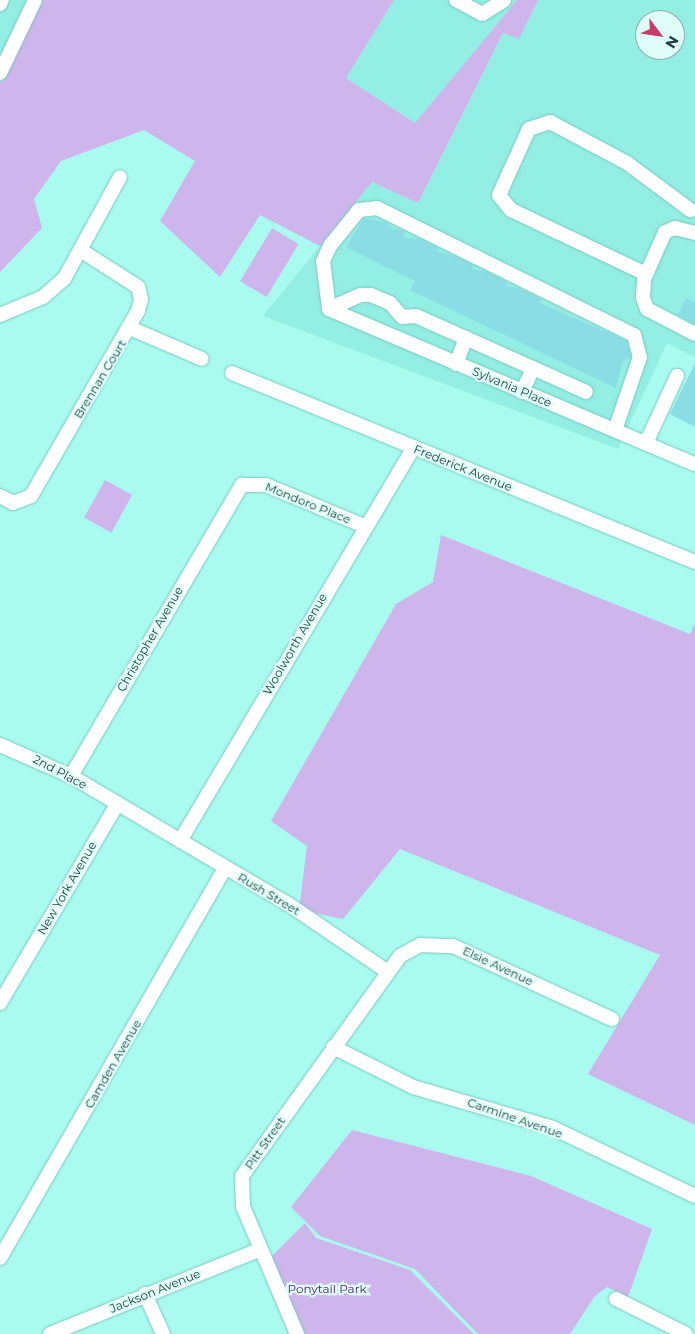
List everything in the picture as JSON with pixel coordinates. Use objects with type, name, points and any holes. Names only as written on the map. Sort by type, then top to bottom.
[{"type":"street","points":[[0,4],[2,0]]},
{"type":"street","points":[[0,73],[34,0]]},
{"type":"street","points":[[456,0],[482,14],[504,0]]},
{"type":"street","points":[[646,274],[511,210],[499,195],[529,128],[550,122],[627,163],[692,207],[686,231],[665,232],[646,274],[643,298],[647,309],[695,334]]},
{"type":"street","points":[[0,315],[52,290],[82,251],[120,177]]},
{"type":"street","points":[[586,392],[416,316],[402,317],[390,303],[372,295],[361,295],[329,309],[323,260],[330,246],[359,210],[377,208],[634,335],[640,358],[615,430]]},
{"type":"street","name":"Brennan Court","points":[[0,496],[13,503],[31,496],[130,328],[141,299],[138,287],[82,251]]},
{"type":"street","name":"Sylvania Place","points":[[329,309],[695,464]]},
{"type":"street","points":[[130,328],[202,360]]},
{"type":"street","points":[[456,364],[466,338]]},
{"type":"street","points":[[522,392],[533,368]]},
{"type":"street","name":"Frederick Avenue","points":[[232,373],[695,562]]},
{"type":"street","points":[[646,444],[677,376]]},
{"type":"street","name":"Woolworth Avenue","points":[[180,841],[364,526],[412,448]]},
{"type":"street","name":"Mondoro Place","points":[[230,502],[242,485],[266,485],[364,526]]},
{"type":"street","name":"Christopher Avenue","points":[[71,776],[230,502]]},
{"type":"street","name":"2nd Place","points":[[0,745],[71,776],[117,804]]},
{"type":"street","name":"Rush Street","points":[[117,804],[225,869],[288,904],[388,972]]},
{"type":"street","name":"New York Avenue","points":[[0,1003],[117,804]]},
{"type":"street","name":"Camden Avenue","points":[[0,1258],[225,869]]},
{"type":"street","name":"Elsie Avenue","points":[[388,972],[409,950],[430,943],[447,944],[612,1019]]},
{"type":"street","name":"Pitt Street","points":[[297,1334],[239,1196],[242,1176],[388,972]]},
{"type":"street","name":"Carmine Avenue","points":[[333,1047],[413,1087],[553,1128],[695,1196]]},
{"type":"street","name":"Jackson Avenue","points":[[50,1334],[145,1294],[261,1249]]},
{"type":"street","points":[[145,1294],[163,1334]]},
{"type":"street","points":[[616,1299],[686,1334]]},
{"type":"shaded area","points":[[0,0],[41,0],[0,84]]},
{"type":"shaded area","points":[[394,0],[517,0],[415,123],[346,78]]},
{"type":"shaded area","points":[[538,0],[695,0],[695,357],[667,343],[618,449],[263,316],[372,182],[418,203],[503,33],[519,38]]},
{"type":"green space","points":[[41,0],[394,0],[346,78],[415,123],[517,0],[538,0],[519,39],[503,33],[418,203],[372,182],[320,246],[260,215],[220,277],[160,221],[195,161],[144,130],[61,161],[34,199],[42,228],[0,272],[0,84]]},
{"type":"green space","points":[[272,228],[299,244],[267,297],[240,281]]},
{"type":"green space","points":[[105,480],[132,495],[111,533],[84,518]]},
{"type":"green space","points":[[441,535],[690,634],[695,623],[695,1125],[588,1074],[660,955],[400,849],[343,919],[299,910],[307,846],[271,821],[396,604],[433,582]]},
{"type":"green space","points":[[352,1130],[531,1176],[652,1229],[628,1297],[607,1287],[595,1296],[570,1334],[478,1334],[415,1269],[320,1236],[291,1207]]},
{"type":"green space","name":"Ponytail Park","points":[[305,1223],[316,1238],[410,1270],[474,1334],[298,1334],[266,1262]]},
{"type":"building","points":[[364,218],[387,223],[390,228],[404,231],[403,237],[421,240],[438,248],[437,252],[455,256],[473,265],[472,269],[485,271],[507,282],[506,286],[519,288],[541,299],[540,303],[627,341],[631,357],[623,360],[616,388],[410,290],[415,281],[346,247]]},
{"type":"building","points":[[686,298],[695,303],[695,324],[678,315]]},
{"type":"building","points":[[695,363],[695,427],[670,414]]}]
